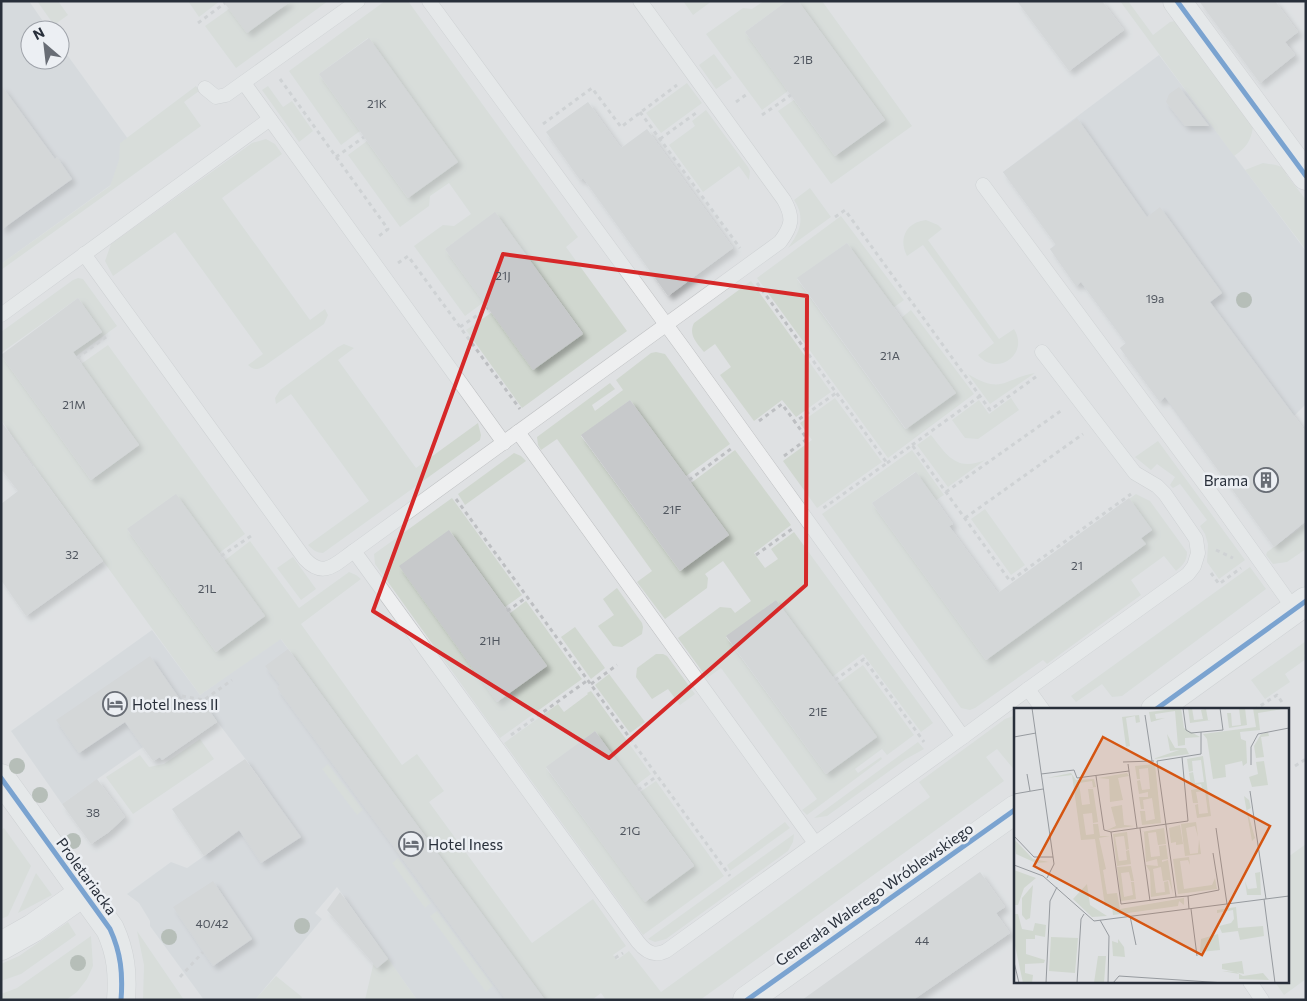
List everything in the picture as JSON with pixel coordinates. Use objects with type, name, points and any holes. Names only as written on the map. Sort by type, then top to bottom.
[{"type":"street","points":[[1177,1],[1306,176]]},
{"type":"street","points":[[1158,708],[1300,605]]},
{"type":"street","name":"Proletariacka","points":[[1,778],[101,915],[116,942],[121,958],[123,978],[121,1000]]},
{"type":"street","name":"Generała Walerego Wróblewskiego","points":[[747,1000],[1014,810]]},
{"type":"street","points":[[1,946],[33,928],[84,892]]},
{"type":"lane","points":[[205,88],[216,97],[244,83],[358,1]]},
{"type":"lane","points":[[429,1],[963,736]]},
{"type":"lane","points":[[84,254],[305,559],[313,567],[329,569],[780,242],[788,231],[791,220],[789,209],[784,200],[640,1]]},
{"type":"lane","points":[[244,83],[504,442]]},
{"type":"lane","points":[[1,315],[270,119]]},
{"type":"lane","points":[[983,185],[1217,502],[1251,561],[1300,605]]},
{"type":"lane","points":[[354,551],[643,949],[649,953],[660,954],[1188,574],[1197,560],[1196,539],[1165,494],[1158,486],[1134,473],[1042,352]]},
{"type":"lane","points":[[518,432],[816,843]]},
{"type":"lane","points":[[1028,689],[1042,708]]},
{"type":"lane","points":[[1251,984],[1262,1000]]},
{"type":"path","points":[[198,23],[225,3]]},
{"type":"path","points":[[538,128],[592,88],[621,126],[693,74]]},
{"type":"path","points":[[277,75],[388,229],[372,240]]},
{"type":"path","points":[[762,116],[791,95]]},
{"type":"path","points":[[640,112],[743,252]]},
{"type":"path","points":[[336,157],[364,137]]},
{"type":"path","points":[[835,217],[845,210],[990,410],[1052,365]]},
{"type":"path","points":[[392,268],[408,256],[522,412]]},
{"type":"path","points":[[752,277],[887,463]]},
{"type":"path","points":[[460,327],[488,308]]},
{"type":"path","points":[[77,358],[106,338]]},
{"type":"path","points":[[795,422],[836,393]]},
{"type":"path","points":[[756,555],[980,396]]},
{"type":"path","points":[[946,492],[1078,399]]},
{"type":"path","points":[[753,425],[782,404],[795,422],[807,439],[778,460]]},
{"type":"path","points":[[965,518],[1097,424]]},
{"type":"path","points":[[689,480],[736,445]]},
{"type":"path","points":[[912,445],[1010,580],[1136,492]]},
{"type":"path","points":[[453,494],[730,876]]},
{"type":"path","points":[[221,556],[251,536]]},
{"type":"path","points":[[1196,539],[1251,561]]},
{"type":"path","points":[[1197,560],[1205,565],[1219,584],[1251,561]]},
{"type":"path","points":[[507,611],[527,597]]},
{"type":"path","points":[[835,680],[864,659],[935,756]]},
{"type":"path","points":[[591,684],[616,665]]},
{"type":"path","points":[[182,696],[204,700],[232,680]]},
{"type":"path","points":[[495,746],[588,680]]},
{"type":"path","points":[[1257,708],[1277,694],[1284,705]]},
{"type":"path","points":[[1295,766],[1306,759]]},
{"type":"path","points":[[638,790],[657,776]]},
{"type":"path","points":[[180,977],[203,952]]},
{"type":"highlighted area","points":[[503,254],[807,296],[806,585],[609,758],[373,611]]},
{"type":"shaded area","points":[[1,1],[29,1],[42,20],[20,20],[20,70],[70,70],[70,59],[144,161],[1,264]]},
{"type":"shaded area","points":[[37,1],[58,1],[68,15],[61,20],[50,20]]},
{"type":"shaded area","points":[[188,1],[220,1],[199,17]]},
{"type":"shaded area","points":[[291,1],[328,1],[236,68],[205,26],[229,9]]},
{"type":"shaded area","points":[[385,1],[408,1],[578,237],[566,247],[627,331],[522,408],[466,330],[491,313],[583,333],[495,213],[445,249],[484,302],[465,316],[414,246],[443,225],[454,226],[471,214],[449,183],[430,196],[429,206],[400,227],[348,155],[367,141],[408,198],[368,38],[319,74],[360,131],[341,145],[289,71]]},
{"type":"shaded area","points":[[683,1],[712,1],[693,15]]},
{"type":"shaded area","points":[[764,1],[787,1],[745,32],[788,91],[762,110],[706,34],[743,8],[752,9]]},
{"type":"shaded area","points":[[798,1],[822,1],[912,126],[831,184],[778,111],[794,100],[835,156],[885,120]]},
{"type":"shaded area","points":[[1120,1],[1128,1],[1153,35],[1170,22],[1175,21],[1253,127],[1245,147],[1238,153],[1234,156]]},
{"type":"shaded area","points":[[714,54],[732,78],[716,89],[699,65]]},
{"type":"shaded area","points":[[1159,55],[1306,251],[1306,404],[1294,416],[1219,471],[1165,398],[1160,402],[1120,348],[1126,343],[1081,282],[1076,286],[1050,249],[1056,244],[1003,172]]},
{"type":"shaded area","points":[[687,83],[702,103],[661,133],[646,113]]},
{"type":"shaded area","points":[[196,86],[199,91],[184,102],[201,126],[1,270],[1,264],[110,186],[119,160],[120,143]]},
{"type":"shaded area","points":[[268,86],[283,107],[292,101],[313,131],[299,142],[262,90]]},
{"type":"shaded area","points":[[706,110],[748,167],[750,171],[749,180],[739,166],[703,192],[669,145],[695,126],[692,121]]},
{"type":"shaded area","points":[[266,139],[275,144],[282,154],[222,198],[310,320],[325,309],[328,315],[324,324],[263,367],[255,369],[248,365],[263,354],[175,232],[113,276],[105,261],[111,244],[252,143]]},
{"type":"shaded area","points":[[1263,163],[1290,170],[1286,174],[1306,200],[1306,250],[1245,170]]},
{"type":"shaded area","points":[[810,188],[831,217],[788,248],[796,236],[801,219],[794,200]]},
{"type":"shaded area","points":[[841,216],[904,300],[893,308],[847,243],[797,279],[905,429],[955,393],[901,318],[911,310],[974,394],[888,458],[757,278]]},
{"type":"shaded area","points":[[926,220],[938,225],[942,229],[928,240],[999,339],[1014,329],[1018,338],[1018,347],[1009,360],[993,364],[985,361],[978,355],[994,343],[923,245],[907,256],[903,243],[906,232],[913,224]]},
{"type":"shaded area","points":[[78,278],[83,279],[117,326],[76,356],[73,352],[102,332],[78,298],[1,353],[1,332]]},
{"type":"shaded area","points":[[751,281],[831,392],[796,417],[782,400],[754,421],[720,375],[731,367],[715,344],[704,352],[693,335],[692,327],[694,323]]},
{"type":"shaded area","points":[[344,344],[354,348],[338,360],[416,468],[478,423],[481,435],[480,440],[321,553],[308,545],[369,501],[291,394],[276,404],[275,398],[280,390]]},
{"type":"shaded area","points":[[108,345],[245,534],[219,553],[127,529],[216,652],[264,616],[224,561],[250,541],[299,608],[349,572],[361,579],[301,624],[402,765],[417,754],[444,791],[429,802],[532,943],[593,899],[626,946],[613,955],[617,960],[629,951],[661,992],[930,797],[919,782],[1005,719],[1014,716],[1014,770],[997,749],[986,757],[1004,781],[700,1000],[606,1000],[601,993],[592,1000],[545,1000],[281,639],[200,695],[1,420],[1,355],[91,480],[139,445],[81,364]]},
{"type":"shaded area","points":[[651,353],[665,354],[730,444],[686,476],[630,400],[581,436],[680,571],[729,535],[691,483],[735,450],[791,525],[754,553],[765,568],[778,559],[771,549],[794,532],[933,723],[921,732],[863,654],[832,677],[776,600],[726,637],[826,774],[876,737],[837,684],[863,665],[914,735],[887,755],[882,749],[855,769],[858,773],[881,757],[882,759],[807,815],[802,810],[817,799],[721,668],[707,678],[678,638],[720,607],[731,608],[735,613],[751,601],[723,561],[705,574],[708,578],[707,588],[665,619],[637,582],[652,571],[557,439],[541,450],[538,445],[537,437],[610,383],[615,389],[592,405],[595,411],[623,390],[616,380]]},
{"type":"shaded area","points":[[1035,373],[990,404],[968,374],[989,384],[1003,384]]},
{"type":"shaded area","points":[[835,398],[882,462],[817,508],[783,461],[812,440],[800,423]]},
{"type":"shaded area","points":[[1011,398],[1019,410],[978,439],[965,438],[952,420],[979,400],[989,414]]},
{"type":"shaded area","points":[[931,435],[947,455],[959,463],[967,464],[985,460],[948,487],[917,445]]},
{"type":"shaded area","points":[[1158,441],[1245,560],[1219,579],[1207,562],[1208,544],[1200,526],[1207,520],[1180,484],[1173,488],[1170,485],[1175,477],[1157,464],[1151,470],[1135,457]]},
{"type":"shaded area","points":[[912,450],[944,495],[936,500],[915,472],[872,503],[986,660],[1152,530],[1129,499],[1136,494],[1150,501],[1187,552],[1183,565],[1176,571],[1164,556],[1131,580],[1141,595],[1047,664],[1043,660],[975,708],[970,710],[961,708],[822,514]]},
{"type":"shaded area","points":[[514,453],[526,461],[465,505],[458,494]]},
{"type":"shaded area","points":[[452,498],[522,595],[505,607],[449,530],[497,702],[547,666],[509,614],[526,601],[582,679],[500,738],[375,564],[374,554]]},
{"type":"shaded area","points":[[985,509],[1025,565],[1011,575],[971,519]]},
{"type":"shaded area","points":[[1306,524],[1306,549],[1287,562],[1273,564],[1266,555],[1267,552]]},
{"type":"shaded area","points":[[293,557],[316,589],[301,600],[277,568]]},
{"type":"shaded area","points":[[1250,567],[1266,589],[1122,696],[1112,697],[1102,684],[1076,702],[1071,696]]},
{"type":"shaded area","points":[[617,588],[643,627],[642,634],[622,647],[613,646],[598,626],[614,615],[603,599]]},
{"type":"shaded area","points":[[575,627],[605,668],[591,679],[561,637]]},
{"type":"shaded area","points":[[152,630],[200,695],[280,638],[545,1000],[417,1000],[337,887],[315,913],[322,919],[255,1000],[204,1000],[150,926],[150,921],[139,903],[127,894],[171,862],[187,868],[277,805],[259,777],[204,704],[62,804],[11,731]]},
{"type":"shaded area","points":[[1306,641],[1306,654],[1304,655],[1306,659],[1285,674],[1290,682],[1265,699],[1251,680]]},
{"type":"shaded area","points":[[656,654],[667,656],[695,694],[680,705],[668,689],[652,699],[636,677],[637,668]]},
{"type":"shaded area","points":[[609,674],[645,722],[630,733],[595,685]]},
{"type":"shaded area","points":[[591,691],[651,774],[635,786],[595,731],[546,768],[645,901],[694,865],[640,792],[656,781],[724,876],[643,935],[504,743],[558,704],[564,712]]},
{"type":"shaded area","points":[[200,739],[214,759],[133,814],[106,777],[140,755],[149,767],[164,764]]},
{"type":"shaded area","points":[[918,742],[924,749],[906,759],[827,816],[814,818]]},
{"type":"shaded area","points":[[328,764],[363,810],[357,815],[322,769]]},
{"type":"shaded area","points":[[785,822],[790,828],[730,871],[727,865]]},
{"type":"shaded area","points":[[4,828],[31,866],[8,916],[1,919],[1,830]]},
{"type":"shaded area","points":[[794,834],[793,842],[788,851],[666,939],[655,942],[648,939]]},
{"type":"shaded area","points":[[1306,844],[1306,979],[1284,995],[1276,984],[1290,984],[1290,856]]},
{"type":"shaded area","points":[[398,858],[431,903],[425,908],[392,863]]},
{"type":"shaded area","points":[[36,873],[52,895],[18,913]]},
{"type":"shaded area","points":[[437,911],[493,986],[486,992],[430,916]]},
{"type":"shaded area","points":[[68,922],[76,935],[21,974],[1,981],[1,964],[19,956]]},
{"type":"shaded area","points":[[137,931],[184,1000],[143,1000],[144,965]]},
{"type":"shaded area","points":[[91,936],[93,966],[87,979],[77,992],[66,1000],[1,1000],[1,994],[17,988]]},
{"type":"shaded area","points":[[378,944],[417,1000],[365,1000]]},
{"type":"shaded area","points":[[276,976],[302,997],[301,1000],[255,1000]]},
{"type":"building","points":[[223,1],[291,1],[247,33]]},
{"type":"building","points":[[787,1],[798,1],[885,120],[835,156],[745,32]]},
{"type":"building","points":[[1017,1],[1102,1],[1124,30],[1069,71]]},
{"type":"building","points":[[1199,1],[1275,1],[1298,32],[1285,42],[1295,55],[1260,83]]},
{"type":"building","points":[[369,38],[458,162],[408,198],[319,74]]},
{"type":"building","points":[[1,85],[55,159],[57,157],[72,179],[1,230]]},
{"type":"building","points":[[1179,87],[1209,126],[1185,126],[1166,102],[1169,94]]},
{"type":"building","points":[[588,102],[621,148],[647,129],[733,248],[668,296],[583,178],[580,180],[546,132]]},
{"type":"building","points":[[1077,118],[1147,217],[1160,207],[1222,293],[1210,302],[1306,432],[1306,521],[1274,547],[1165,397],[1160,402],[1120,348],[1126,343],[1081,282],[1076,286],[1050,249],[1056,245],[1003,172]]},
{"type":"building","points":[[495,212],[583,334],[533,370],[445,249]]},
{"type":"building","points":[[847,243],[956,393],[906,429],[797,278]]},
{"type":"building","points":[[78,298],[102,332],[73,352],[139,445],[91,480],[1,355]]},
{"type":"building","points":[[630,400],[729,535],[680,571],[581,435]]},
{"type":"building","points":[[1,421],[103,561],[26,616],[1,580],[1,504],[18,491],[1,469]]},
{"type":"building","points":[[916,472],[953,524],[949,526],[998,593],[1129,498],[1152,530],[1141,538],[1146,544],[986,660],[872,503]]},
{"type":"building","points":[[176,494],[265,616],[216,652],[127,529]]},
{"type":"building","points":[[449,530],[547,666],[497,702],[399,566]]},
{"type":"building","points":[[776,600],[877,737],[826,774],[726,636]]},
{"type":"building","name":"Hotel Iness","points":[[288,649],[545,1000],[506,1000],[277,688],[280,685],[265,666]]},
{"type":"building","points":[[150,656],[190,714],[205,704],[217,722],[162,760],[160,757],[153,761],[125,722],[79,753],[56,720]]},
{"type":"building","points":[[595,731],[694,866],[645,902],[546,767]]},
{"type":"building","points":[[245,759],[301,837],[261,863],[239,830],[204,856],[172,809]]},
{"type":"building","points":[[97,779],[125,817],[109,832],[91,844],[62,804]]},
{"type":"building","points":[[980,872],[1005,907],[996,913],[1010,933],[913,1000],[802,1000]]},
{"type":"building","points":[[213,881],[252,939],[213,966],[173,907]]},
{"type":"building","points":[[340,892],[388,959],[377,968],[327,910]]},
{"type":"cycle path","points":[[1177,1],[1306,176]]},
{"type":"cycle path","points":[[1158,708],[1306,601]]},
{"type":"cycle path","points":[[1,778],[110,929],[117,947],[120,964],[122,981],[121,1000]]},
{"type":"cycle path","points":[[747,1000],[1014,810]]},
{"type":"place","name":"Brama","points":[[1266,480]]},
{"type":"place","name":"Hotel Iness II","points":[[115,704]]},
{"type":"place","name":"Hotel Iness","points":[[411,844]]}]
